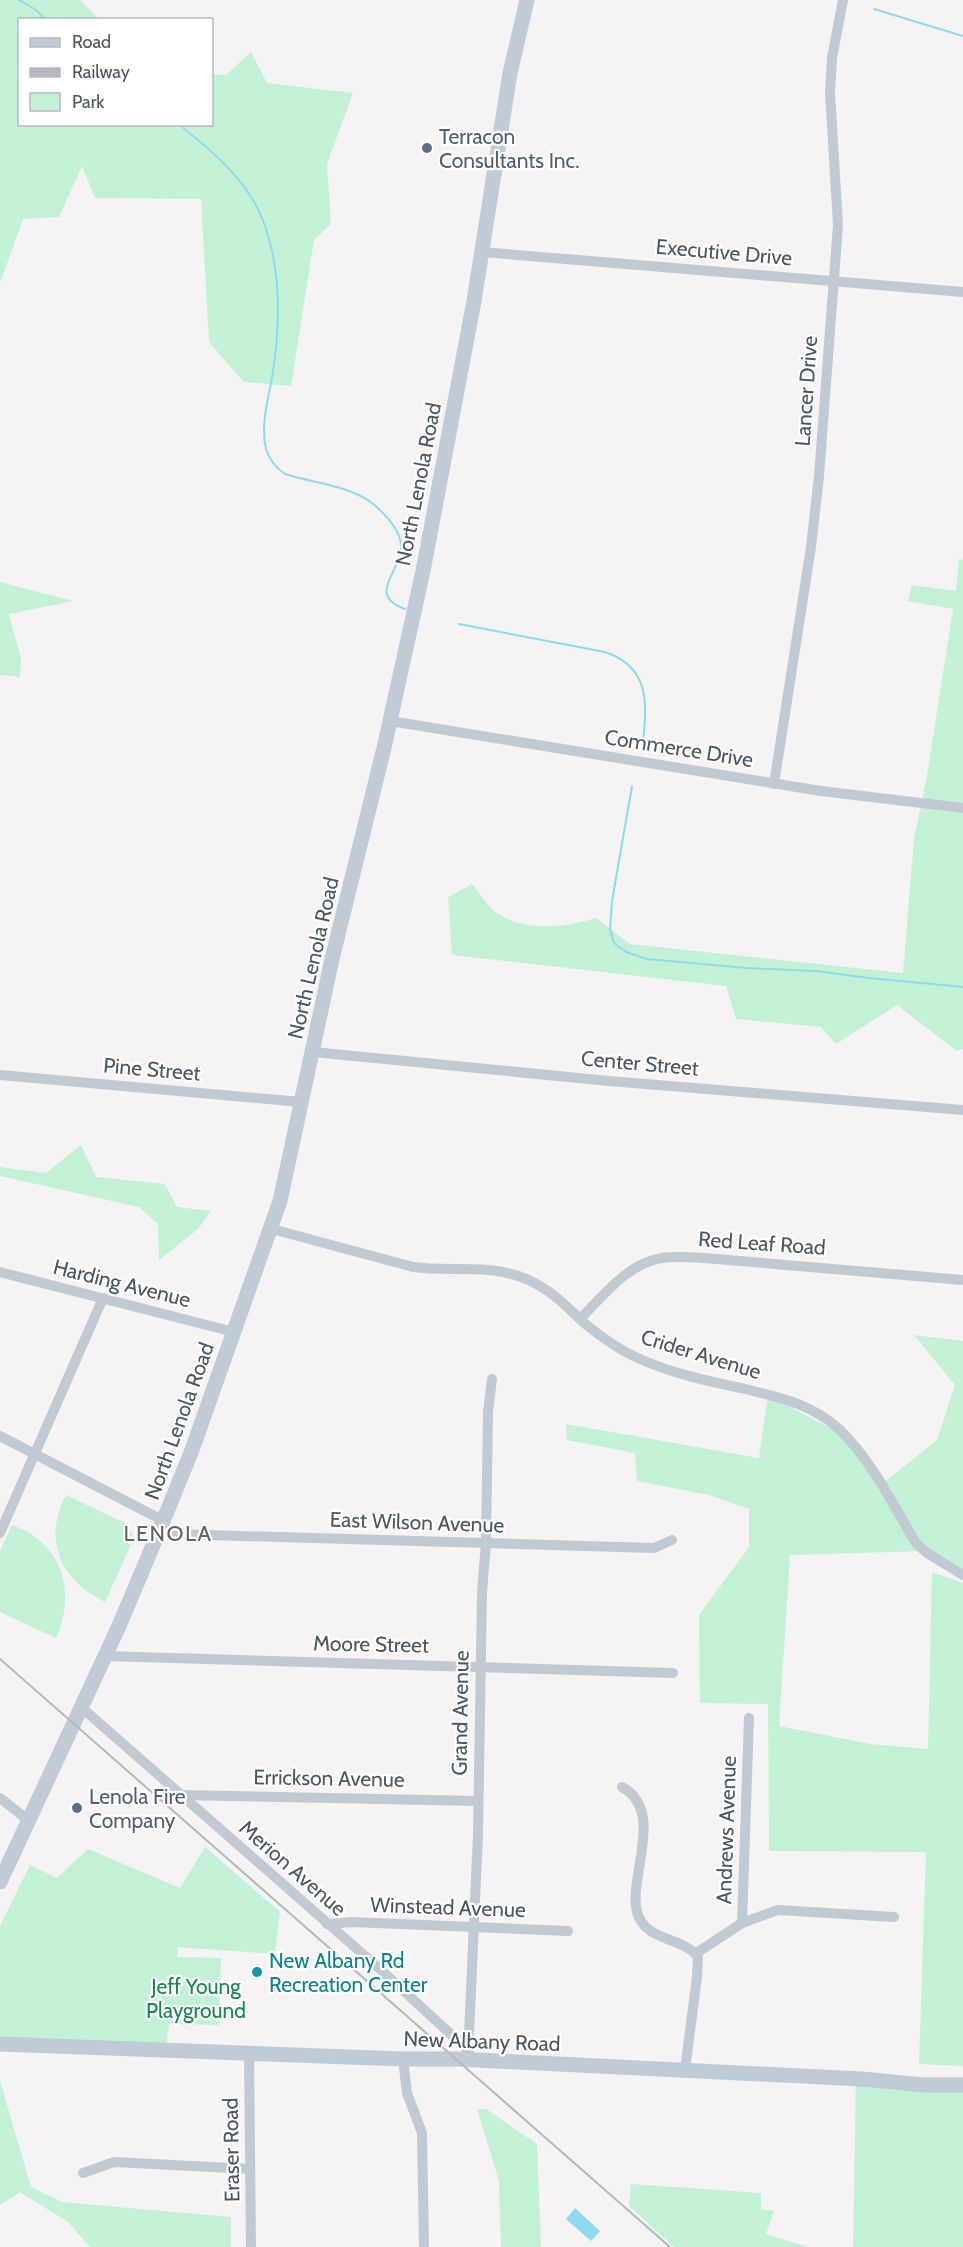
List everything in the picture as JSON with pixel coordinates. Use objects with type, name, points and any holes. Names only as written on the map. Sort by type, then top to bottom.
[{"type":"main road","name":"North Lenola Road","points":[[0,1882],[105,1656],[161,1526],[192,1450],[272,1229],[288,1170],[332,959],[390,721],[437,503],[482,252],[508,83],[527,0]]},
{"type":"main road","name":"New Albany Road","points":[[0,2044],[477,2061],[852,2078],[924,2085],[963,2085]]},
{"type":"street","name":"Lancer Drive","points":[[774,784],[813,531],[838,213],[830,93],[832,58],[843,0]]},
{"type":"street","name":"Executive Drive","points":[[482,252],[963,292]]},
{"type":"street","name":"Commerce Drive","points":[[390,721],[774,784],[883,800],[963,808]]},
{"type":"street","name":"Center Street","points":[[313,1052],[609,1081],[963,1110]]},
{"type":"street","name":"Pine Street","points":[[0,1075],[301,1102]]},
{"type":"street","name":"Crider Avenue","points":[[272,1229],[413,1267],[510,1274],[541,1286],[608,1341],[645,1361],[792,1401],[818,1413],[841,1431],[861,1455],[916,1543],[933,1558],[963,1575]]},
{"type":"street","name":"Red Leaf Road","points":[[580,1319],[627,1275],[648,1262],[661,1258],[704,1258],[963,1280]]},
{"type":"street","name":"Harding Avenue","points":[[0,1272],[234,1332]]},
{"type":"street","points":[[0,1533],[103,1298]]},
{"type":"street","name":"Grand Avenue","points":[[466,2047],[470,2026],[474,1927],[482,1592],[486,1544],[488,1412],[492,1379]]},
{"type":"street","points":[[0,1436],[161,1526]]},
{"type":"street","name":"East Wilson Avenue","points":[[161,1526],[173,1534],[265,1538],[654,1548],[672,1540]]},
{"type":"street","name":"Moore Street","points":[[105,1656],[673,1673]]},
{"type":"street","name":"Merion Avenue","points":[[81,1707],[466,2047],[477,2061]]},
{"type":"street","name":"Andrews Avenue","points":[[695,1954],[742,1923],[749,1718]]},
{"type":"street","points":[[622,1787],[632,1794],[639,1805],[642,1817],[644,1840],[638,1871],[636,1902],[640,1920],[658,1936],[688,1946],[698,1957],[685,2070]]},
{"type":"street","name":"Errickson Avenue","points":[[180,1795],[478,1801]]},
{"type":"street","points":[[0,1798],[28,1820]]},
{"type":"street","points":[[742,1923],[778,1910],[894,1917]]},
{"type":"street","name":"Winstead Avenue","points":[[327,1924],[568,1931]]},
{"type":"street","name":"Eraser Road","points":[[249,2052],[251,2247]]},
{"type":"street","points":[[403,2059],[407,2093],[422,2133],[424,2247]]},
{"type":"street","points":[[83,2173],[114,2162],[250,2169]]},
{"type":"green space","points":[[0,0],[80,0],[98,18],[18,18],[18,126],[213,126],[213,74],[226,75],[251,52],[267,83],[353,93],[327,164],[331,224],[314,240],[291,386],[244,382],[209,342],[201,199],[95,198],[82,166],[59,217],[23,219],[0,283]]},
{"type":"green space","points":[[959,559],[963,560],[963,1049],[957,1051],[897,1005],[836,1044],[821,1027],[736,1019],[726,986],[452,955],[448,897],[472,884],[496,912],[523,924],[560,925],[596,918],[630,944],[903,973],[914,839],[927,776],[953,609],[908,601],[912,585],[956,591]]},
{"type":"green space","points":[[0,582],[73,601],[9,614],[21,659],[20,677],[0,675]]},
{"type":"green space","points":[[81,1145],[96,1177],[165,1184],[177,1207],[211,1211],[198,1229],[159,1260],[158,1224],[139,1207],[0,1176],[0,1167],[46,1173]]},
{"type":"green space","points":[[914,1335],[963,1341],[963,1570],[927,1551],[790,1555],[779,1726],[870,1744],[928,1749],[932,1572],[963,1583],[963,2066],[919,2064],[926,1852],[769,1851],[768,1704],[700,1703],[699,1615],[749,1547],[749,1509],[709,1495],[637,1481],[635,1453],[567,1440],[566,1424],[759,1458],[768,1395],[845,1436],[878,1487],[937,1440],[955,1385]]},
{"type":"green space","points":[[66,1495],[127,1524],[134,1538],[105,1602],[77,1582],[67,1571],[60,1558],[56,1543],[56,1528]]},
{"type":"green space","points":[[12,1525],[29,1533],[43,1544],[61,1571],[65,1603],[56,1638],[0,1612],[0,1551]]},
{"type":"green space","name":"Jeff Young Playground","points":[[205,1847],[280,1912],[275,1954],[178,1947],[177,1957],[221,1958],[219,2025],[169,2024],[166,2049],[0,2043],[0,1926],[30,1865],[57,1878],[88,1849],[180,1888]]},
{"type":"green space","points":[[856,2079],[963,2083],[963,2247],[853,2247]]},
{"type":"green space","points":[[0,2081],[31,2187],[62,2202],[231,2217],[231,2247],[90,2247],[68,2222],[20,2192],[0,2205]]},
{"type":"green space","points":[[477,2109],[486,2109],[537,2144],[541,2247],[501,2247],[499,2181]]},
{"type":"green space","points":[[631,2184],[761,2193],[761,2209],[774,2211],[766,2234],[808,2247],[674,2247],[629,2206]]},
{"type":"water","points":[[575,2208],[600,2231],[591,2241],[566,2219]]},
{"type":"waterway","points":[[19,0],[36,10],[44,18]]},
{"type":"waterway","points":[[874,9],[963,36]]},
{"type":"waterway","points":[[180,126],[216,156],[240,181],[258,208],[270,241],[274,259],[278,316],[273,372],[264,430],[267,453],[285,474],[352,492],[372,503],[387,517],[401,542],[400,557],[388,582],[388,597],[405,609]]},
{"type":"waterway","points":[[459,624],[605,652],[620,659],[638,677],[642,688],[645,700],[643,741]]},
{"type":"waterway","points":[[632,786],[612,901],[610,929],[614,943],[626,952],[647,959],[747,968],[816,971],[963,987]]},
{"type":"railway","points":[[0,1659],[670,2247]]},
{"type":"place","name":"Terracon Consultants Inc.","points":[[427,148]]},
{"type":"place","name":"Lenola Fire Company","points":[[77,1808]]},
{"type":"place","name":"New Albany Rd Recreation Center","points":[[257,1972]]},
{"type":"district","name":"LENOLA","points":[[168,1533]]}]
